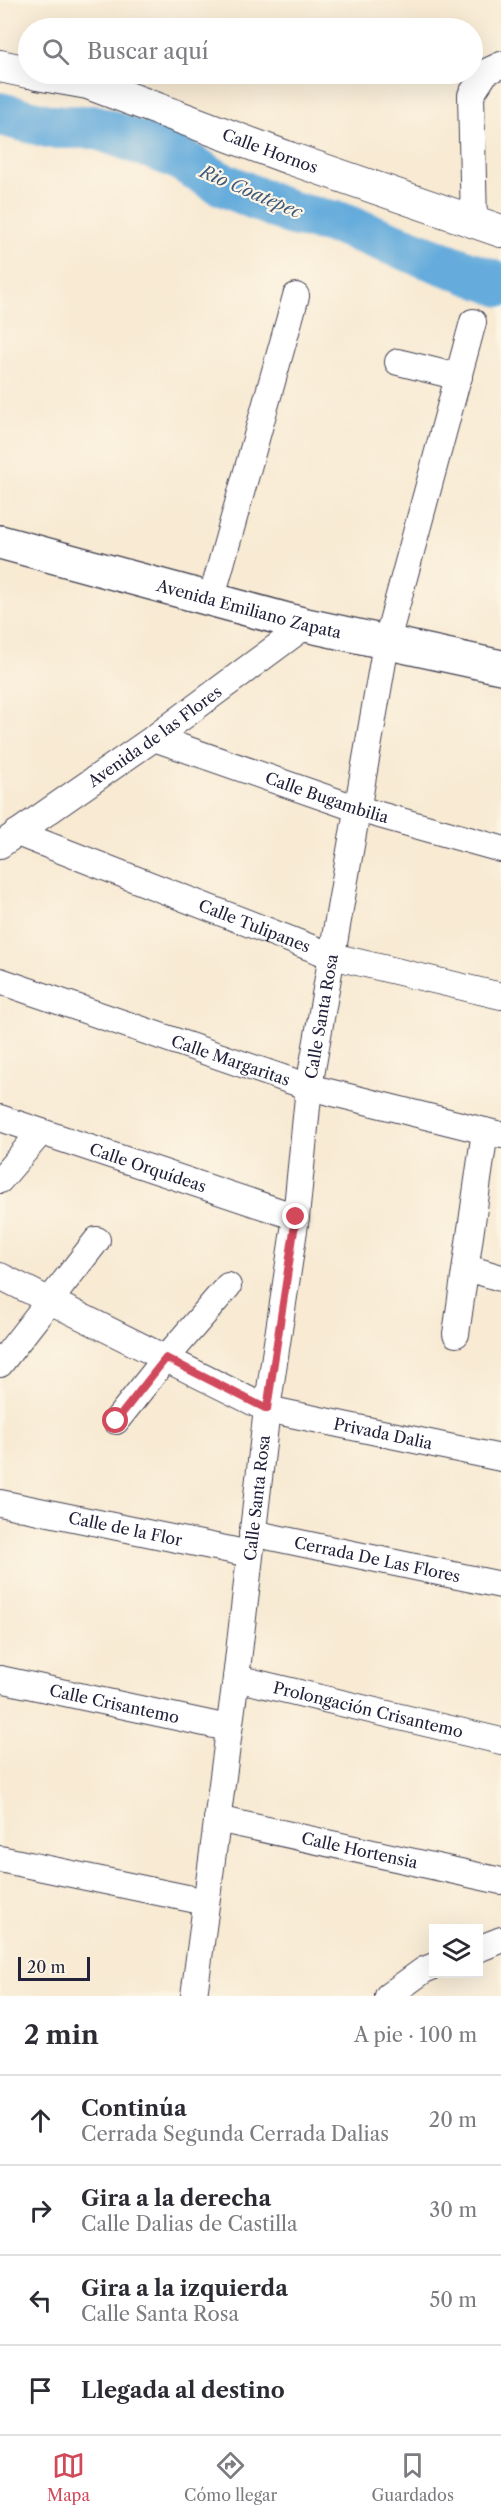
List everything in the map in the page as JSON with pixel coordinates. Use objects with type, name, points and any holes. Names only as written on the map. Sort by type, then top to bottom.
[{"type":"main road","name":"Avenida Emiliano Zapata","points":[[0,542],[306,625],[501,667]]},
{"type":"street","points":[[0,66],[18,70]]},
{"type":"street","points":[[483,77],[486,72],[501,66]]},
{"type":"street","name":"Calle Hornos","points":[[91,84],[289,158],[488,226]]},
{"type":"street","points":[[478,84],[471,95],[488,226]]},
{"type":"street","points":[[211,600],[296,296]]},
{"type":"street","name":"Calle Santa Rosa","points":[[194,1996],[236,1678],[267,1409],[296,1217],[309,1087],[386,644],[473,322]]},
{"type":"street","points":[[398,362],[459,377]]},
{"type":"street","name":"Avenida de las Flores","points":[[8,839],[154,738],[306,625]]},
{"type":"street","name":"Calle Bugambilia","points":[[154,738],[358,809],[501,849]]},
{"type":"street","name":"Calle Tulipanes","points":[[8,839],[332,956],[501,996]]},
{"type":"street","name":"Calle Margaritas","points":[[0,981],[309,1087],[493,1133]]},
{"type":"street","name":"Calle Orquídeas","points":[[0,1118],[296,1217]]},
{"type":"street","points":[[0,1180],[41,1132]]},
{"type":"street","points":[[456,1334],[493,1133]]},
{"type":"street","points":[[0,1364],[48,1300],[98,1240]]},
{"type":"street","points":[[467,1268],[501,1278]]},
{"type":"street","name":"Privada Dalia","points":[[0,1275],[267,1409],[501,1458]]},
{"type":"street","points":[[116,1421],[228,1286]]},
{"type":"street","name":"Calle de la Flor","points":[[0,1503],[251,1543]]},
{"type":"street","name":"Cerrada De Las Flores","points":[[251,1543],[501,1585]]},
{"type":"street","name":"Prolongación Crisantemo","points":[[236,1678],[501,1741]]},
{"type":"street","name":"Calle Crisantemo","points":[[0,1679],[228,1728]]},
{"type":"street","name":"Calle Hortensia","points":[[217,1819],[501,1881]]},
{"type":"street","points":[[0,1859],[206,1902]]},
{"type":"street","points":[[483,1947],[501,1940]]},
{"type":"street","points":[[388,1996],[429,1968]]},
{"type":"waterway","name":"Rio Coatepec","points":[[0,114],[52,127],[96,127],[175,156],[218,182],[293,214],[341,224],[501,285]]},
{"type":"route","points":[[116,1421],[166,1358],[267,1409],[296,1217]]}]
